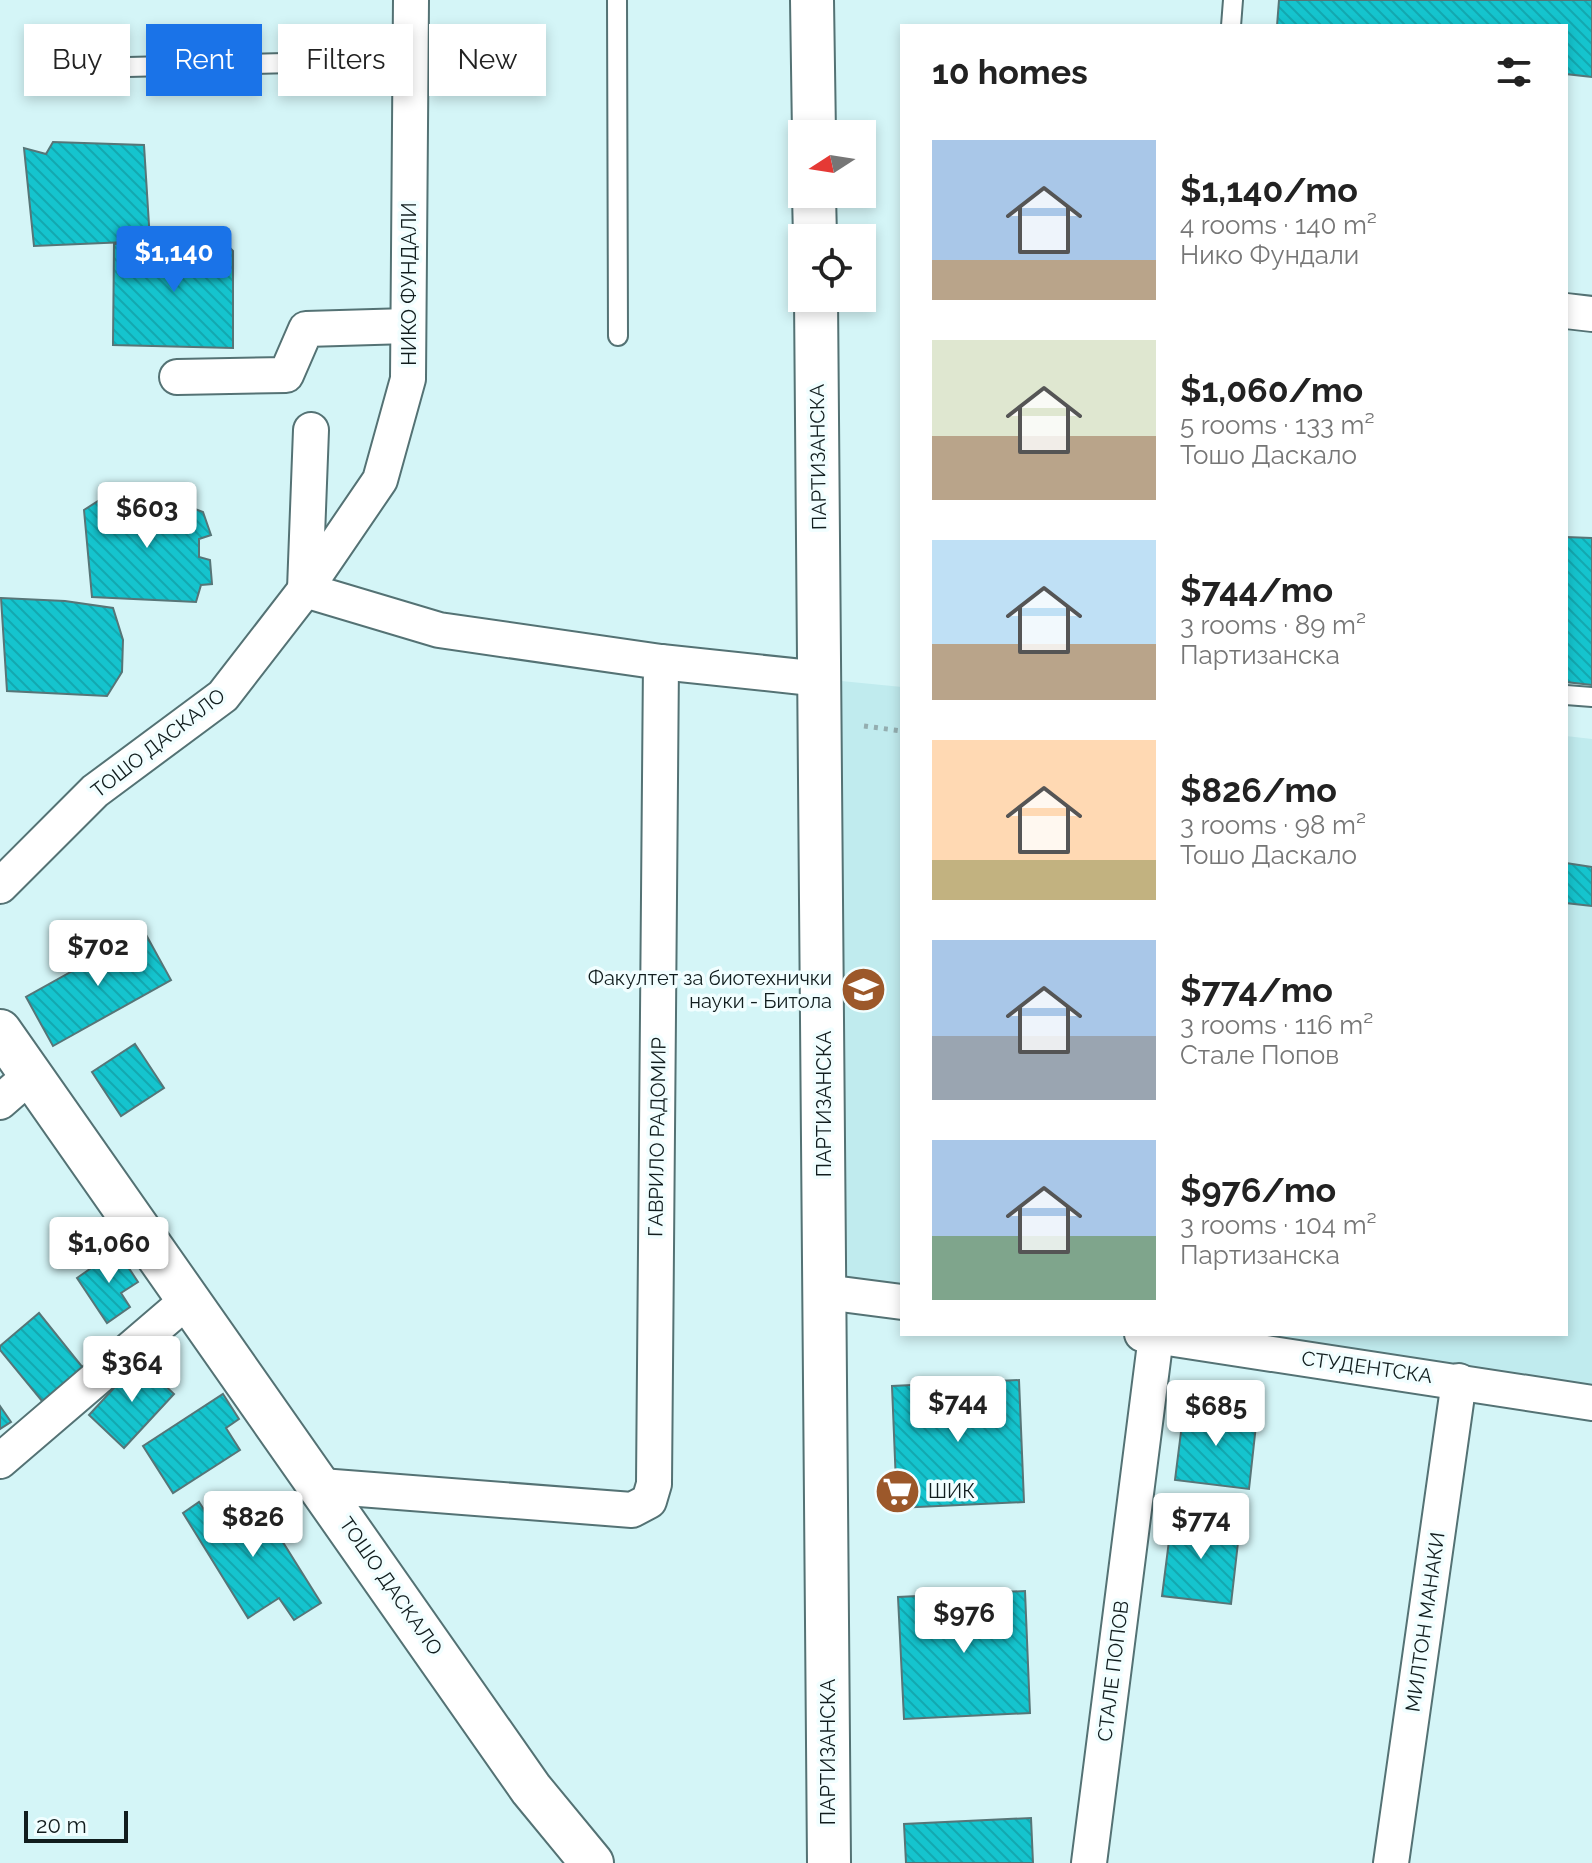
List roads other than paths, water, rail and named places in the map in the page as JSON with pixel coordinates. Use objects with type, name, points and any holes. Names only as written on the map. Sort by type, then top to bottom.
[{"type":"street","name":"НИКО ФУНДАЛИ","points":[[411,0],[411,24]]},
{"type":"street","points":[[812,0],[814,120]]},
{"type":"street","name":"НИКО ФУНДАЛИ","points":[[305,590],[380,480],[408,379],[410,96]]},
{"type":"street","points":[[1568,311],[1592,314]]},
{"type":"street","name":"ПАРТИЗАНСКА","points":[[816,312],[829,1863]]},
{"type":"street","points":[[177,377],[286,375],[306,329],[408,326]]},
{"type":"street","points":[[311,430],[305,590],[439,630],[661,662],[821,679]]},
{"type":"street","name":"ТОШО ДАСКАЛО","points":[[0,886],[95,791],[223,696],[305,590]]},
{"type":"street","name":"ГАВРИЛО РАДОМИР","points":[[321,1486],[632,1510],[649,1501],[654,1484],[661,662]]},
{"type":"street","name":"ТОШО ДАСКАЛО","points":[[0,1031],[531,1789],[592,1863]]},
{"type":"street","points":[[0,1102],[31,1075]]},
{"type":"street","points":[[825,1292],[900,1302]]},
{"type":"street","points":[[0,1461],[189,1299]]},
{"type":"street","name":"СТАЛЕ ПОПОВ","points":[[1089,1863],[1149,1336]]},
{"type":"street","name":"СТУДЕНТСКА","points":[[1156,1336],[1592,1403]]},
{"type":"street","name":"МИЛТОН МАНАКИ","points":[[1391,1863],[1459,1381]]},
{"type":"lane","points":[[617,0],[618,336]]},
{"type":"lane","points":[[1231,24],[1233,0]]},
{"type":"lane","points":[[130,67],[278,63]]},
{"type":"lane","points":[[1568,695],[1592,697]]},
{"type":"place","name":"Факултет за биотехнички науки - Битола","points":[[863,990]]},
{"type":"place","name":"ШИК","points":[[897,1491]]}]
